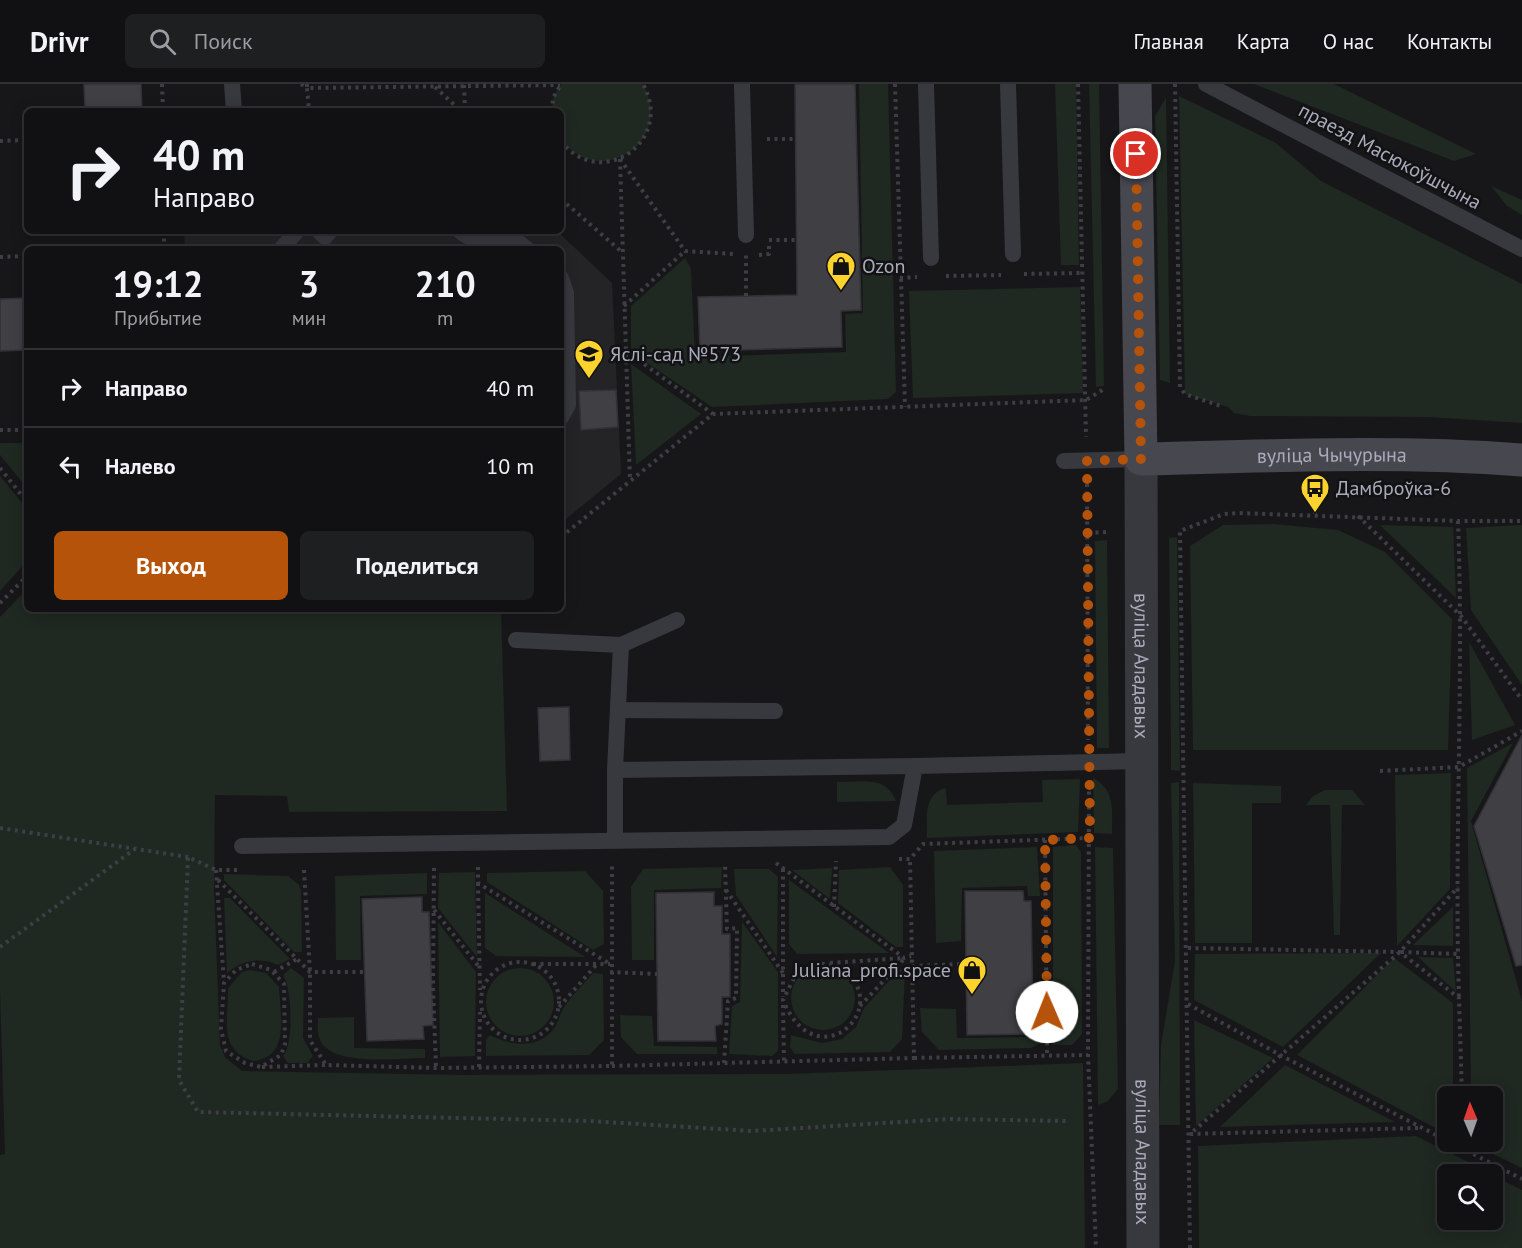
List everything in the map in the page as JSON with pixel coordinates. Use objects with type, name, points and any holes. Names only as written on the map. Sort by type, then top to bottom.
[{"type":"main road","name":"вуліца Аладавых","points":[[1135,84],[1141,459]]},
{"type":"main road","name":"вуліца Чычурына","points":[[1141,459],[1450,455],[1522,460]]},
{"type":"street","name":"вуліца Аладавых","points":[[1141,459],[1143,1248]]},
{"type":"lane","points":[[232,84],[234,108]]},
{"type":"lane","points":[[742,84],[746,235]]},
{"type":"lane","points":[[926,84],[931,258]]},
{"type":"lane","points":[[1008,84],[1013,254]]},
{"type":"lane","name":"праезд Масюкоўшчына","points":[[1206,84],[1233,90],[1522,249]]},
{"type":"lane","points":[[284,246],[294,234]]},
{"type":"lane","points":[[464,234],[482,242],[513,238],[523,246]]},
{"type":"lane","points":[[564,287],[568,405],[564,412]]},
{"type":"lane","points":[[1064,461],[1141,459]]},
{"type":"lane","points":[[516,640],[621,645],[677,620]]},
{"type":"lane","points":[[615,840],[615,770],[621,645]]},
{"type":"lane","points":[[618,710],[775,711]]},
{"type":"lane","points":[[615,770],[1142,761]]},
{"type":"lane","points":[[242,846],[889,837],[904,825],[915,766]]},
{"type":"path","points":[[162,84],[163,108]]},
{"type":"path","points":[[302,84],[307,86],[415,85],[435,87],[561,84],[554,98],[552,108]]},
{"type":"path","points":[[564,144],[577,155],[589,160],[605,162],[620,159],[633,151],[648,130],[652,107],[643,84]]},
{"type":"path","points":[[895,84],[905,407]]},
{"type":"path","points":[[1078,84],[1088,533],[1090,838],[1088,1055],[1096,1248]]},
{"type":"path","points":[[1175,84],[1180,387],[1185,394],[1221,406]]},
{"type":"path","points":[[463,108],[464,85]]},
{"type":"path","points":[[307,86],[309,108]]},
{"type":"path","points":[[435,87],[460,108]]},
{"type":"path","points":[[767,139],[795,139]]},
{"type":"path","points":[[0,141],[24,140]]},
{"type":"path","points":[[620,159],[685,251]]},
{"type":"path","points":[[620,159],[630,481]]},
{"type":"path","points":[[564,202],[623,253]]},
{"type":"path","points":[[769,240],[797,240]]},
{"type":"path","points":[[624,306],[685,251],[746,255],[746,296]]},
{"type":"path","points":[[0,257],[24,256]]},
{"type":"path","points":[[1014,275],[1081,273]]},
{"type":"path","points":[[940,277],[1002,275]]},
{"type":"path","points":[[900,278],[920,277]]},
{"type":"path","points":[[625,351],[713,414]]},
{"type":"path","points":[[564,535],[713,414],[1086,400],[1104,389]]},
{"type":"path","points":[[0,430],[24,430]]},
{"type":"path","points":[[0,468],[24,498]]},
{"type":"path","points":[[1172,531],[1180,531],[1224,514],[1522,521]]},
{"type":"path","points":[[1358,516],[1461,616],[1522,700]]},
{"type":"path","points":[[1458,521],[1461,616],[1458,954],[1462,1086]]},
{"type":"path","points":[[1180,531],[1188,948],[1190,1248]]},
{"type":"path","points":[[1088,533],[1107,532]]},
{"type":"path","points":[[0,603],[24,579]]},
{"type":"path","points":[[1380,771],[1459,767],[1522,731]]},
{"type":"path","points":[[0,828],[188,857],[216,870],[238,870]]},
{"type":"path","points":[[914,1058],[910,859],[923,844],[1090,838]]},
{"type":"path","points":[[1045,840],[1047,1056]]},
{"type":"path","points":[[0,947],[136,848]]},
{"type":"path","points":[[188,857],[178,1080],[198,1112],[589,1121],[752,1131],[949,1119],[1066,1121]]},
{"type":"path","points":[[889,859],[910,859]]},
{"type":"path","points":[[834,907],[836,861]]},
{"type":"path","points":[[826,862],[847,861]]},
{"type":"path","points":[[714,863],[735,863]]},
{"type":"path","points":[[724,1063],[728,1001],[736,999],[737,952],[737,928],[727,929],[725,863]]},
{"type":"path","points":[[766,863],[786,863]]},
{"type":"path","points":[[776,863],[904,958]]},
{"type":"path","points":[[601,864],[623,864]]},
{"type":"path","points":[[612,864],[610,964],[612,1066]]},
{"type":"path","points":[[478,867],[479,1067]]},
{"type":"path","points":[[467,868],[489,867]]},
{"type":"path","points":[[423,868],[445,868]]},
{"type":"path","points":[[434,868],[436,1068]]},
{"type":"path","points":[[783,869],[784,1061]]},
{"type":"path","points":[[216,870],[224,982],[221,1029],[226,1051],[245,1063],[261,1067],[326,1065],[436,1068],[612,1066],[1088,1055]]},
{"type":"path","points":[[293,870],[316,870]]},
{"type":"path","points":[[304,870],[310,972],[310,1040],[326,1065]]},
{"type":"path","points":[[218,880],[310,972],[365,972]]},
{"type":"path","points":[[478,883],[610,964]]},
{"type":"path","points":[[1190,1134],[1400,952],[1458,887]]},
{"type":"path","points":[[726,890],[783,974]]},
{"type":"path","points":[[434,910],[480,968]]},
{"type":"path","points":[[1188,948],[1458,954]]},
{"type":"path","points":[[1400,952],[1459,998]]},
{"type":"path","points":[[783,1000],[794,978],[803,969],[826,964],[911,956]]},
{"type":"path","points":[[783,1000],[794,1023],[803,1031],[820,1037],[838,1034],[848,1028],[860,1007],[904,958]]},
{"type":"path","points":[[274,972],[297,959]]},
{"type":"path","points":[[597,964],[559,1008],[546,1030],[523,1041],[510,1039],[493,1029],[482,1013],[480,1000],[488,977],[498,969],[521,962],[610,964]]},
{"type":"path","points":[[224,982],[236,970],[252,964],[265,966],[274,972],[284,984],[285,1044],[281,1055],[261,1067]]},
{"type":"path","points":[[533,964],[545,971],[554,981],[559,994],[559,1008]]},
{"type":"path","points":[[826,964],[838,967],[852,978],[860,995],[860,1007]]},
{"type":"path","points":[[912,966],[966,964]]},
{"type":"path","points":[[610,972],[657,974]]},
{"type":"path","points":[[1188,1004],[1437,1137]]},
{"type":"path","points":[[1190,1134],[1418,1128]]},
{"type":"path","points":[[1468,1152],[1522,1179]]},
{"type":"shaded area","points":[[561,84],[643,84],[650,105],[649,124],[642,140],[629,152],[613,160],[595,160],[577,154],[564,143],[564,108],[552,108],[553,98]]},
{"type":"shaded area","points":[[859,84],[888,84],[896,392],[888,399],[712,407],[631,352],[631,306],[685,258],[691,269],[695,357],[846,352],[845,314],[863,313]]},
{"type":"shaded area","points":[[1055,84],[1076,84],[1079,265],[1061,265]]},
{"type":"shaded area","points":[[1089,84],[1099,84],[1104,386],[1096,387]]},
{"type":"shaded area","points":[[1254,84],[1334,84],[1476,154],[1454,161]]},
{"type":"shaded area","points":[[1179,96],[1276,143],[1321,181],[1522,284],[1522,423],[1428,417],[1250,416],[1234,413],[1228,407],[1185,394]]},
{"type":"shaded area","points":[[1166,98],[1170,383],[1160,380],[1155,116]]},
{"type":"shaded area","points":[[1491,186],[1522,200],[1522,215],[1507,206]]},
{"type":"shaded area","name":"Яслі-сад №573","points":[[184,234],[560,234],[612,283],[621,474],[564,521],[564,246],[185,246]]},
{"type":"shaded area","points":[[1080,287],[1083,393],[913,398],[909,291]]},
{"type":"shaded area","points":[[631,364],[701,414],[636,465]]},
{"type":"shaded area","points":[[0,443],[24,443],[24,484],[0,455]]},
{"type":"shaded area","points":[[0,476],[24,505],[24,564],[0,591]]},
{"type":"shaded area","points":[[1274,524],[1338,530],[1385,552],[1452,619],[1448,750],[1193,750],[1190,546],[1223,525]]},
{"type":"shaded area","points":[[1380,525],[1453,527],[1456,598]]},
{"type":"shaded area","points":[[1522,525],[1522,685],[1471,610],[1466,528]]},
{"type":"shaded area","points":[[1177,537],[1180,771],[1171,770],[1169,538]]},
{"type":"shaded area","points":[[1107,540],[1109,748],[1097,748],[1095,541]]},
{"type":"shaded area","points":[[24,592],[24,612],[501,612],[507,811],[289,812],[287,796],[215,795],[214,888],[220,1045],[225,1057],[242,1071],[463,1075],[785,1074],[1083,1063],[1085,1248],[0,1248],[0,1155],[5,1154],[0,991],[0,617]]},
{"type":"shaded area","points":[[1469,642],[1515,725],[1472,740]]},
{"type":"shaded area","points":[[1513,743],[1471,821],[1522,1001],[1522,1168],[1489,1152],[1503,1152],[1503,1086],[1471,1086],[1467,768]]},
{"type":"shaded area","points":[[1451,773],[1450,889],[1397,946],[1395,775]]},
{"type":"shaded area","points":[[1093,778],[1106,789],[1109,795],[1112,809],[1112,834],[1094,833]]},
{"type":"shaded area","points":[[1080,779],[1078,832],[927,838],[927,815],[930,801],[939,791],[946,788],[947,805],[1043,802],[1042,780]]},
{"type":"shaded area","points":[[863,781],[879,784],[892,793],[896,801],[837,802],[837,782]]},
{"type":"shaded area","points":[[1179,782],[1180,1125],[1159,1125],[1161,1045],[1175,961],[1171,783]]},
{"type":"shaded area","points":[[1193,783],[1281,786],[1281,803],[1252,803],[1252,943],[1195,943]]},
{"type":"shaded area","points":[[1325,790],[1352,790],[1365,805],[1342,805],[1340,935],[1334,935],[1330,805],[1306,805],[1313,796]]},
{"type":"shaded area","points":[[1076,845],[1081,852],[1082,1034],[1072,1045],[1053,1045],[1053,847]]},
{"type":"shaded area","points":[[1037,847],[1040,896],[1028,896],[1027,886],[962,888],[961,941],[936,943],[934,851]]},
{"type":"shaded area","points":[[1095,847],[1113,848],[1118,1089],[1108,1101],[1098,1105]]},
{"type":"shaded area","points":[[722,867],[721,888],[654,890],[654,960],[632,960],[631,887],[643,869]]},
{"type":"shaded area","points":[[890,867],[903,885],[903,947],[896,947],[838,903],[839,870]]},
{"type":"shaded area","points":[[832,868],[830,899],[792,870]]},
{"type":"shaded area","points":[[734,869],[769,869],[778,877],[777,957],[736,895]]},
{"type":"shaded area","points":[[585,871],[603,891],[604,944],[593,950],[487,882],[487,873]]},
{"type":"shaded area","points":[[475,872],[477,957],[438,908],[439,873]]},
{"type":"shaded area","points":[[427,873],[427,894],[360,896],[361,960],[336,960],[335,876]]},
{"type":"shaded area","points":[[224,874],[288,876],[299,885],[302,952],[294,952],[224,880]]},
{"type":"shaded area","points":[[789,880],[889,953],[797,954],[789,944]]},
{"type":"shaded area","points":[[485,893],[585,957],[496,956],[485,948]]},
{"type":"shaded area","points":[[224,898],[230,898],[290,959],[278,965],[271,962],[251,961],[227,973]]},
{"type":"shaded area","points":[[1453,907],[1453,946],[1413,945]]},
{"type":"shaded area","points":[[438,922],[476,972],[475,1056],[440,1057]]},
{"type":"shaded area","points":[[742,922],[778,972],[778,1051],[772,1056],[729,1054],[732,1006],[740,1002]]},
{"type":"shaded area","points":[[1381,953],[1283,1047],[1194,1000],[1195,954]]},
{"type":"shaded area","points":[[1418,957],[1453,958],[1456,992]]},
{"type":"shaded area","points":[[1394,958],[1453,1003],[1453,1086],[1437,1086],[1437,1129],[1297,1055]]},
{"type":"shaded area","points":[[823,966],[841,972],[849,980],[855,998],[849,1016],[841,1024],[823,1030],[805,1024],[797,1016],[791,998],[797,980],[805,972]]},
{"type":"shaded area","points":[[291,968],[304,978],[303,1038],[313,1056],[307,1063],[288,1063],[283,1056],[289,1040],[290,1003],[283,975]]},
{"type":"shaded area","points":[[520,968],[533,971],[544,978],[551,989],[554,1002],[551,1015],[544,1026],[533,1033],[520,1036],[507,1033],[496,1026],[489,1015],[486,1002],[489,989],[496,978],[507,971]]},
{"type":"shaded area","points":[[900,969],[905,972],[902,1039],[890,1052],[795,1054],[790,1048],[791,1035],[822,1043],[842,1039],[856,1027],[864,1008]]},
{"type":"shaded area","points":[[250,970],[266,973],[279,987],[281,1022],[281,1033],[273,1052],[265,1058],[253,1061],[234,1049],[227,1032],[228,988],[242,972]]},
{"type":"shaded area","points":[[593,973],[603,974],[604,1040],[589,1055],[486,1056],[486,1040],[490,1035],[507,1042],[524,1044],[541,1040],[555,1027],[568,1002]]},
{"type":"shaded area","points":[[920,1008],[956,1009],[957,1038],[1028,1037],[1029,1023],[1036,1023],[1037,1011],[1043,1011],[1041,1043],[1031,1048],[939,1050],[922,1032]]},
{"type":"shaded area","points":[[620,1015],[652,1016],[654,1046],[717,1047],[717,1054],[637,1054],[621,1037]]},
{"type":"shaded area","points":[[354,1017],[354,1048],[425,1049],[425,1058],[366,1059],[335,1053],[325,1047],[318,1035],[318,1018]]},
{"type":"shaded area","points":[[1194,1020],[1273,1058],[1196,1126]]},
{"type":"shaded area","points":[[1285,1065],[1395,1122],[1220,1127]]},
{"type":"shaded area","points":[[1416,1136],[1437,1146],[1437,1152],[1448,1152],[1472,1164],[1437,1164],[1437,1230],[1503,1230],[1503,1180],[1522,1190],[1522,1248],[1199,1248],[1198,1146]]},
{"type":"building","points":[[84,84],[141,84],[142,108],[85,108]]},
{"type":"building","points":[[795,84],[855,84],[861,310],[841,311],[842,347],[700,351],[698,297],[797,295]]},
{"type":"building","points":[[24,298],[24,350],[0,351],[0,299]]},
{"type":"building","points":[[616,390],[618,427],[581,430],[579,391]]},
{"type":"building","points":[[569,707],[570,760],[540,761],[538,708]]},
{"type":"building","points":[[1522,735],[1522,965],[1516,966],[1474,826]]},
{"type":"building","points":[[965,891],[1023,891],[1024,901],[1031,901],[1033,1019],[1026,1020],[1026,1034],[967,1035]]},
{"type":"building","points":[[714,892],[714,906],[722,906],[722,934],[730,934],[730,997],[722,997],[722,1024],[715,1026],[716,1041],[658,1041],[656,893]]},
{"type":"building","points":[[422,897],[422,912],[429,912],[433,1025],[423,1026],[424,1039],[367,1041],[362,899]]},
{"type":"place","name":"Ozon","points":[[841,292]]},
{"type":"place","name":"Яслі-сад №573","points":[[589,380]]},
{"type":"place","name":"Дамброўка-6","points":[[1315,514]]},
{"type":"place","name":"Juliana_profi.space","points":[[972,996]]},
{"type":"route","points":[[1047,1012],[1045,840],[1090,838],[1087,461],[1141,459],[1136,154]]}]
